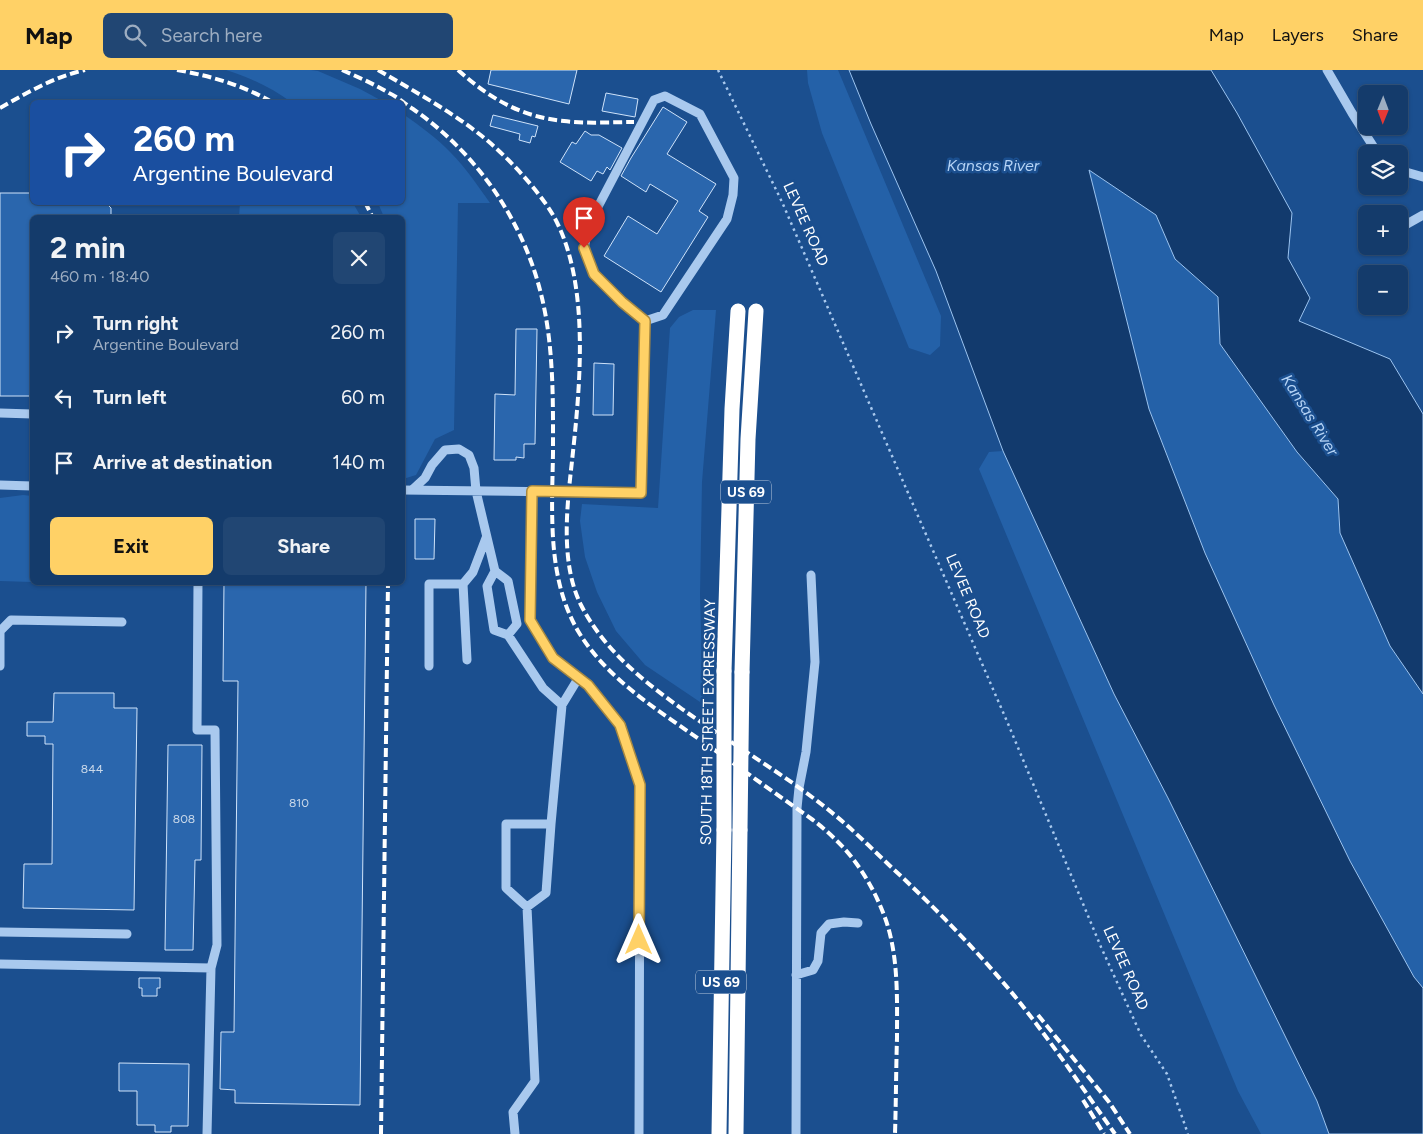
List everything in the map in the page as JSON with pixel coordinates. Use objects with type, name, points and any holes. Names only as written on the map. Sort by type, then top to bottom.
[{"type":"highway","name":"SOUTH 18TH STREET EXPRESSWAY","points":[[719,1134],[724,830],[724,671],[732,409],[738,311]]},
{"type":"highway","name":"US 69","points":[[736,1134],[742,672],[748,439],[756,311]]},
{"type":"street","points":[[1327,70],[1372,145]]},
{"type":"street","points":[[665,96],[700,114],[734,178],[733,195],[727,219],[663,316],[645,321],[622,302],[594,274],[584,248],[590,222],[654,100],[665,96]]},
{"type":"street","points":[[1408,173],[1423,177]]},
{"type":"street","points":[[1408,223],[1423,215]]},
{"type":"street","points":[[407,490],[641,493],[645,321]]},
{"type":"street","points":[[0,413],[30,414]]},
{"type":"street","points":[[407,490],[425,478],[432,465],[445,450],[459,449],[469,455],[474,468],[476,491],[495,571],[508,581],[517,624],[508,635]]},
{"type":"street","points":[[0,485],[30,486]]},
{"type":"street","points":[[532,491],[530,620],[553,658],[588,685],[620,725],[640,785],[639,1134]]},
{"type":"street","points":[[467,660],[463,584],[472,572],[487,537]]},
{"type":"street","points":[[495,571],[487,586],[494,630],[508,635],[543,688],[562,705]]},
{"type":"street","points":[[796,1134],[797,808],[806,752],[815,662],[812,575]]},
{"type":"street","points":[[429,666],[429,584],[463,584]]},
{"type":"street","points":[[198,585],[197,730],[215,730],[217,945],[211,968],[207,1134]]},
{"type":"street","points":[[0,666],[0,631],[11,620],[122,622]]},
{"type":"street","points":[[527,907],[546,894],[562,705],[579,677]]},
{"type":"street","points":[[515,1134],[513,1112],[535,1081],[527,907],[506,888],[506,824],[551,824]]},
{"type":"street","points":[[796,975],[813,970],[818,961],[821,933],[829,924],[858,923]]},
{"type":"street","points":[[0,932],[127,934]]},
{"type":"street","points":[[0,964],[211,968]]},
{"type":"path","name":"LEVEE ROAD","points":[[718,70],[782,202],[1009,726],[1101,947],[1141,1035],[1167,1074],[1188,1134]]},
{"type":"shaded area","points":[[226,70],[318,71],[380,100],[288,100],[260,83]]},
{"type":"shaded area","points":[[807,70],[838,70],[941,316],[940,346],[930,355],[909,348],[822,133],[808,83]]},
{"type":"shaded area","points":[[405,115],[434,137],[451,153],[467,171],[490,203],[458,203],[454,430],[435,439],[416,475],[405,478],[405,215],[383,215],[379,205],[405,205]]},
{"type":"shaded area","points":[[1089,170],[1156,215],[1175,259],[1218,297],[1220,344],[1297,452],[1338,499],[1340,533],[1390,646],[1423,694],[1423,988],[1414,977],[1350,861],[1274,705],[1205,553],[1149,409]]},
{"type":"shaded area","points":[[240,205],[354,205],[360,215],[239,215]]},
{"type":"shaded area","points":[[693,310],[716,310],[702,482],[700,595],[703,704],[645,665],[616,631],[597,592],[585,557],[580,521],[582,504],[658,508],[670,328],[679,317]]},
{"type":"shaded area","points":[[1003,451],[1114,694],[1168,798],[1317,1101],[1329,1134],[1261,1134],[1238,1091],[979,469],[989,452]]},
{"type":"shaded area","points":[[30,496],[30,582],[0,581],[0,498]]},
{"type":"water","name":"Kansas River","points":[[849,70],[1211,70],[1292,213],[1288,258],[1310,298],[1299,321],[1390,359],[1423,414],[1423,694],[1390,646],[1340,533],[1338,499],[1297,452],[1220,344],[1218,297],[1175,259],[1156,215],[1089,170],[1149,409],[1205,553],[1274,705],[1350,861],[1414,977],[1423,988],[1423,1134],[1329,1134],[1317,1101],[1168,798],[1114,694],[1003,451],[936,271]]},
{"type":"building","points":[[491,70],[577,70],[569,104],[488,84]]},
{"type":"building","points":[[606,93],[638,99],[635,117],[602,111]]},
{"type":"building","points":[[663,107],[687,122],[667,154],[716,184],[699,211],[708,217],[661,292],[604,256],[628,216],[657,234],[678,201],[650,184],[646,192],[621,176]]},
{"type":"building","points":[[493,115],[538,126],[535,137],[532,136],[530,143],[519,140],[520,134],[490,126]]},
{"type":"building","points":[[585,131],[591,135],[599,135],[622,148],[610,170],[607,167],[603,174],[597,171],[591,181],[560,162],[572,142],[576,144]]},
{"type":"building","points":[[0,193],[30,193],[30,205],[108,205],[111,208],[111,215],[30,215],[30,396],[0,396]]},
{"type":"building","points":[[516,329],[537,329],[535,444],[524,444],[524,458],[516,457],[516,460],[494,460],[495,394],[515,395]]},
{"type":"building","points":[[594,363],[614,364],[613,415],[593,415]]},
{"type":"building","points":[[415,519],[435,519],[434,559],[415,559]]},
{"type":"building","points":[[224,585],[366,585],[360,1105],[235,1103],[235,1090],[220,1089],[221,1032],[234,1032],[238,681],[223,681]]},
{"type":"building","points":[[54,693],[114,693],[114,708],[137,708],[134,910],[23,908],[24,864],[52,864],[53,744],[45,744],[45,736],[27,736],[27,722],[53,722]]},
{"type":"building","points":[[168,745],[202,745],[201,860],[195,860],[193,950],[165,950]]},
{"type":"building","points":[[139,978],[160,978],[160,988],[157,988],[157,996],[142,996],[142,988],[139,988]]},
{"type":"building","points":[[119,1063],[189,1064],[188,1126],[171,1126],[171,1132],[155,1132],[155,1125],[137,1125],[137,1091],[119,1091]]},
{"type":"railway","points":[[0,108],[52,81],[85,70]]},
{"type":"railway","points":[[177,70],[226,82],[268,100]]},
{"type":"railway","points":[[342,70],[401,100]]},
{"type":"railway","points":[[378,70],[454,116],[498,150],[529,182],[546,205],[553,215],[565,242],[573,271],[580,335],[578,401],[567,515],[568,553],[574,589],[590,621],[625,663],[653,687],[682,709],[818,801],[918,892],[979,955],[1021,1004],[1115,1134]]},
{"type":"railway","points":[[458,70],[494,97],[534,115],[573,122],[634,122]]},
{"type":"railway","points":[[405,103],[456,145],[493,188],[508,212],[532,263],[545,310],[550,351],[553,392],[552,522],[556,567],[568,611],[578,631],[589,648],[617,678],[633,691],[825,830],[850,855],[873,891],[888,925],[896,973],[895,1134]]},
{"type":"railway","points":[[366,205],[372,215]]},
{"type":"railway","points":[[381,1134],[388,585]]},
{"type":"railway","points":[[1038,1015],[1109,1102],[1130,1134]]},
{"type":"railway","points":[[1083,1100],[1104,1134]]},
{"type":"route","points":[[584,248],[594,274],[622,302],[645,321],[641,493],[532,491],[530,620],[553,658],[588,685],[620,725],[640,785],[639,940]]}]
